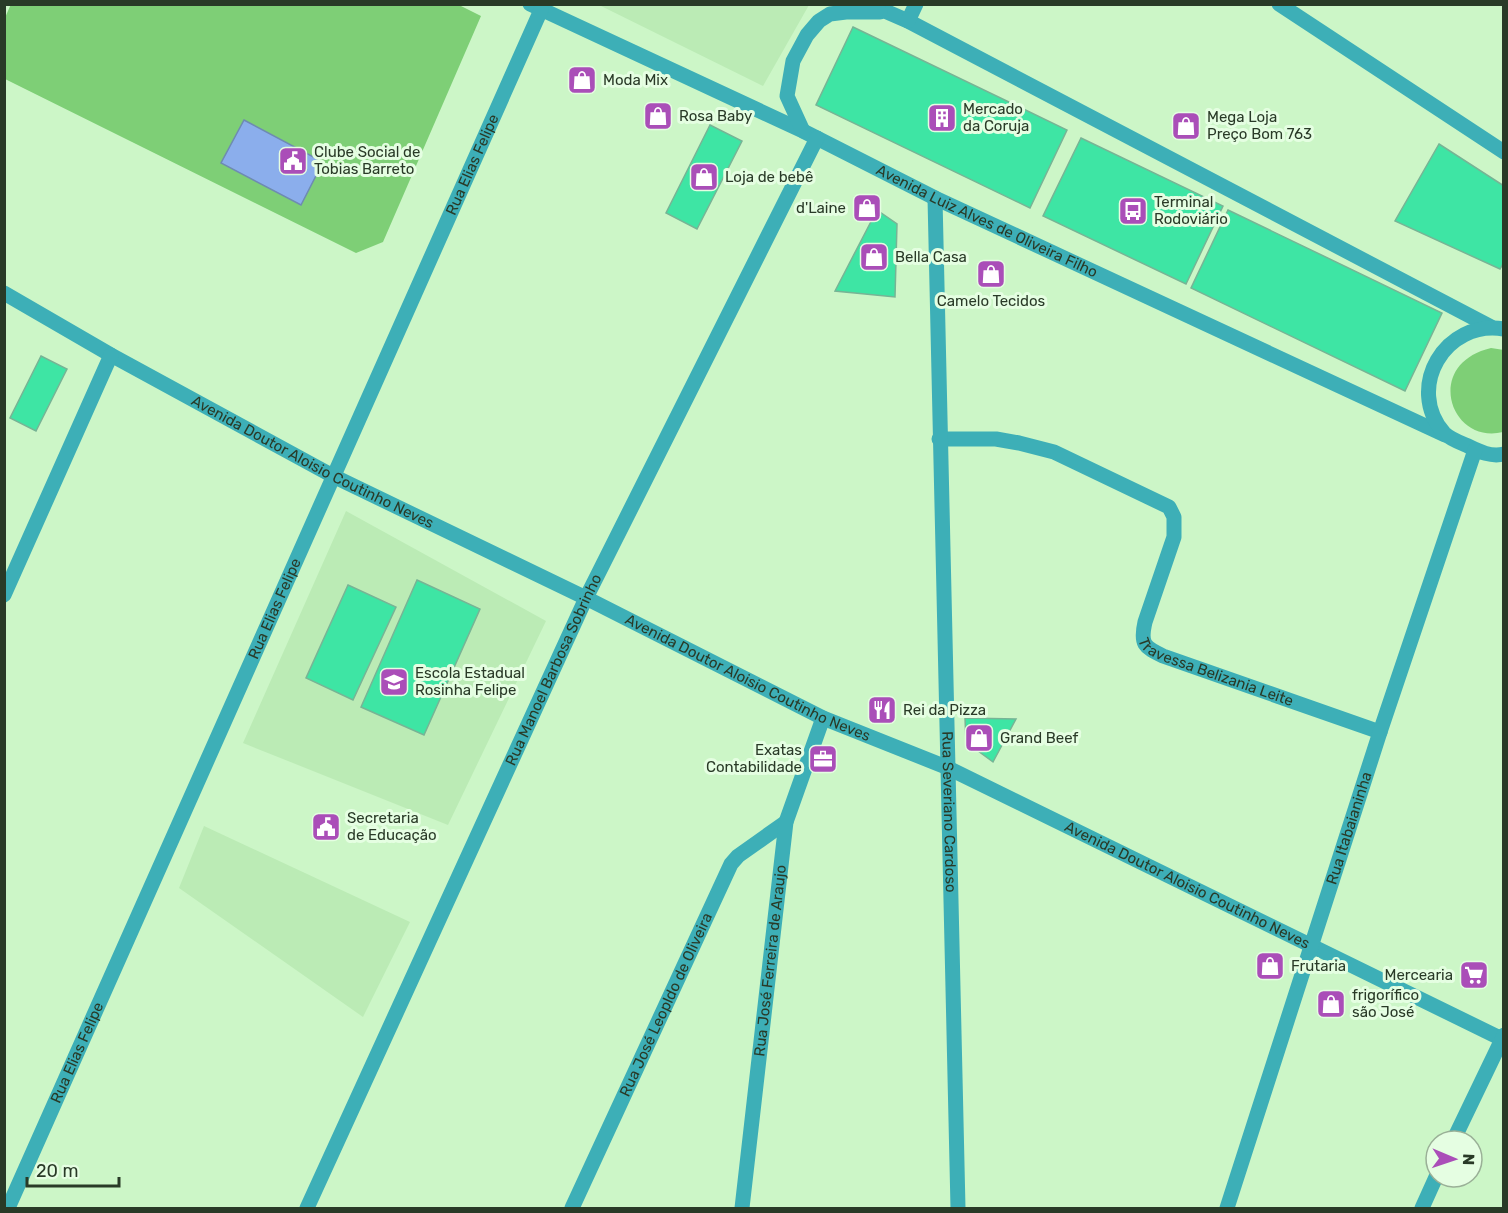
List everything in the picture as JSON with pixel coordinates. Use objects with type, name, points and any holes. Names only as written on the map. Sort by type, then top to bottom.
[{"type":"street","points":[[869,4],[908,21],[1497,328]]},
{"type":"street","points":[[908,21],[916,4]]},
{"type":"street","points":[[1280,4],[1503,152]]},
{"type":"street","name":"Avenida Luiz Alves de Oliveira Filho","points":[[536,7],[810,135],[935,198],[1475,450],[1500,457]]},
{"type":"street","name":"Rua Elias Felipe","points":[[8,1209],[333,476],[536,7]]},
{"type":"street","points":[[810,135],[787,96],[794,61],[807,35],[819,21],[830,14],[883,12]]},
{"type":"street","name":"Rua Manoel Barbosa Sobrinho","points":[[307,1209],[586,598],[810,135]]},
{"type":"street","name":"Rua Severiano Cardoso","points":[[935,198],[957,1209]]},
{"type":"street","name":"Avenida Doutor Aloisio Coutinho Neves","points":[[4,293],[111,355],[333,476],[586,598],[823,718],[946,767],[1503,1038]]},
{"type":"street","points":[[1445,435],[1432,414],[1428,390],[1434,366],[1447,346],[1467,332],[1497,328]]},
{"type":"street","points":[[4,595],[111,355]]},
{"type":"street","name":"Travessa Belizania Leite","points":[[939,439],[996,439],[1054,452],[1169,507],[1174,517],[1174,537],[1145,622],[1142,634],[1145,645],[1163,656],[1380,732]]},
{"type":"street","name":"Rua Itabaianinha","points":[[1227,1209],[1380,732],[1475,450]]},
{"type":"street","name":"Rua José Ferreira de Araujo","points":[[742,1209],[786,822],[823,718]]},
{"type":"street","name":"Rua José Leopldo de Oliveira","points":[[572,1209],[731,864],[738,856],[786,822]]},
{"type":"street","points":[[1459,1129],[1503,1038]]},
{"type":"street","points":[[1422,1209],[1431,1189]]},
{"type":"shaded area","points":[[599,5],[809,5],[763,86]]},
{"type":"shaded area","name":"Escola Estadual Rosinha Felipe","points":[[346,511],[546,621],[448,825],[243,743]]},
{"type":"shaded area","points":[[204,826],[410,922],[363,1017],[179,888]]},
{"type":"green space","name":"Clube Social de Tobias Barreto","points":[[11,4],[457,4],[481,16],[383,242],[356,253],[5,79],[4,20]]},
{"type":"green space","points":[[1491,348],[1504,350],[1503,432],[1484,433],[1469,427],[1458,415],[1452,401],[1451,385],[1457,370],[1470,357]]},
{"type":"water","points":[[244,120],[323,162],[301,205],[221,163]]},
{"type":"building","name":"Mercado da Coruja","points":[[853,27],[1067,130],[1030,208],[816,105]]},
{"type":"building","name":"Loja de bebê","points":[[710,125],[742,141],[697,229],[666,213]]},
{"type":"building","name":"Terminal Rodoviário","points":[[1081,138],[1223,206],[1186,284],[1043,216]]},
{"type":"building","points":[[1439,144],[1504,186],[1504,262],[1500,269],[1395,221]]},
{"type":"building","name":"Bella Casa","points":[[877,210],[897,224],[895,297],[835,291]]},
{"type":"building","points":[[1228,210],[1442,313],[1405,391],[1191,288]]},
{"type":"building","points":[[41,356],[67,369],[36,431],[10,418]]},
{"type":"building","points":[[417,580],[480,609],[424,735],[361,707]]},
{"type":"building","points":[[348,585],[396,607],[353,700],[306,678]]},
{"type":"building","points":[[965,718],[1016,719],[993,762],[966,742]]},
{"type":"place","name":"Moda Mix","points":[[582,80]]},
{"type":"place","name":"Rosa Baby","points":[[658,116]]},
{"type":"place","name":"Mercado da Coruja","points":[[942,118]]},
{"type":"place","name":"Mega Loja Preço Bom 763","points":[[1186,126]]},
{"type":"place","name":"Clube Social de Tobias Barreto","points":[[293,161]]},
{"type":"place","name":"Loja de bebê","points":[[704,177]]},
{"type":"place","name":"d'Laine","points":[[867,208]]},
{"type":"place","name":"Terminal Rodoviário","points":[[1133,211]]},
{"type":"place","name":"Bella Casa","points":[[874,257]]},
{"type":"place","name":"Camelo Tecidos","points":[[991,274]]},
{"type":"place","name":"Escola Estadual Rosinha Felipe","points":[[394,682]]},
{"type":"place","name":"Rei da Pizza","points":[[882,710]]},
{"type":"place","name":"Grand Beef","points":[[979,738]]},
{"type":"place","name":"Exatas Contabilidade","points":[[823,759]]},
{"type":"place","name":"Secretaria de Educação","points":[[326,827]]},
{"type":"place","name":"Frutaria","points":[[1270,966]]},
{"type":"place","name":"Mercearia","points":[[1474,975]]},
{"type":"place","name":"frigorífico são José","points":[[1331,1004]]}]
